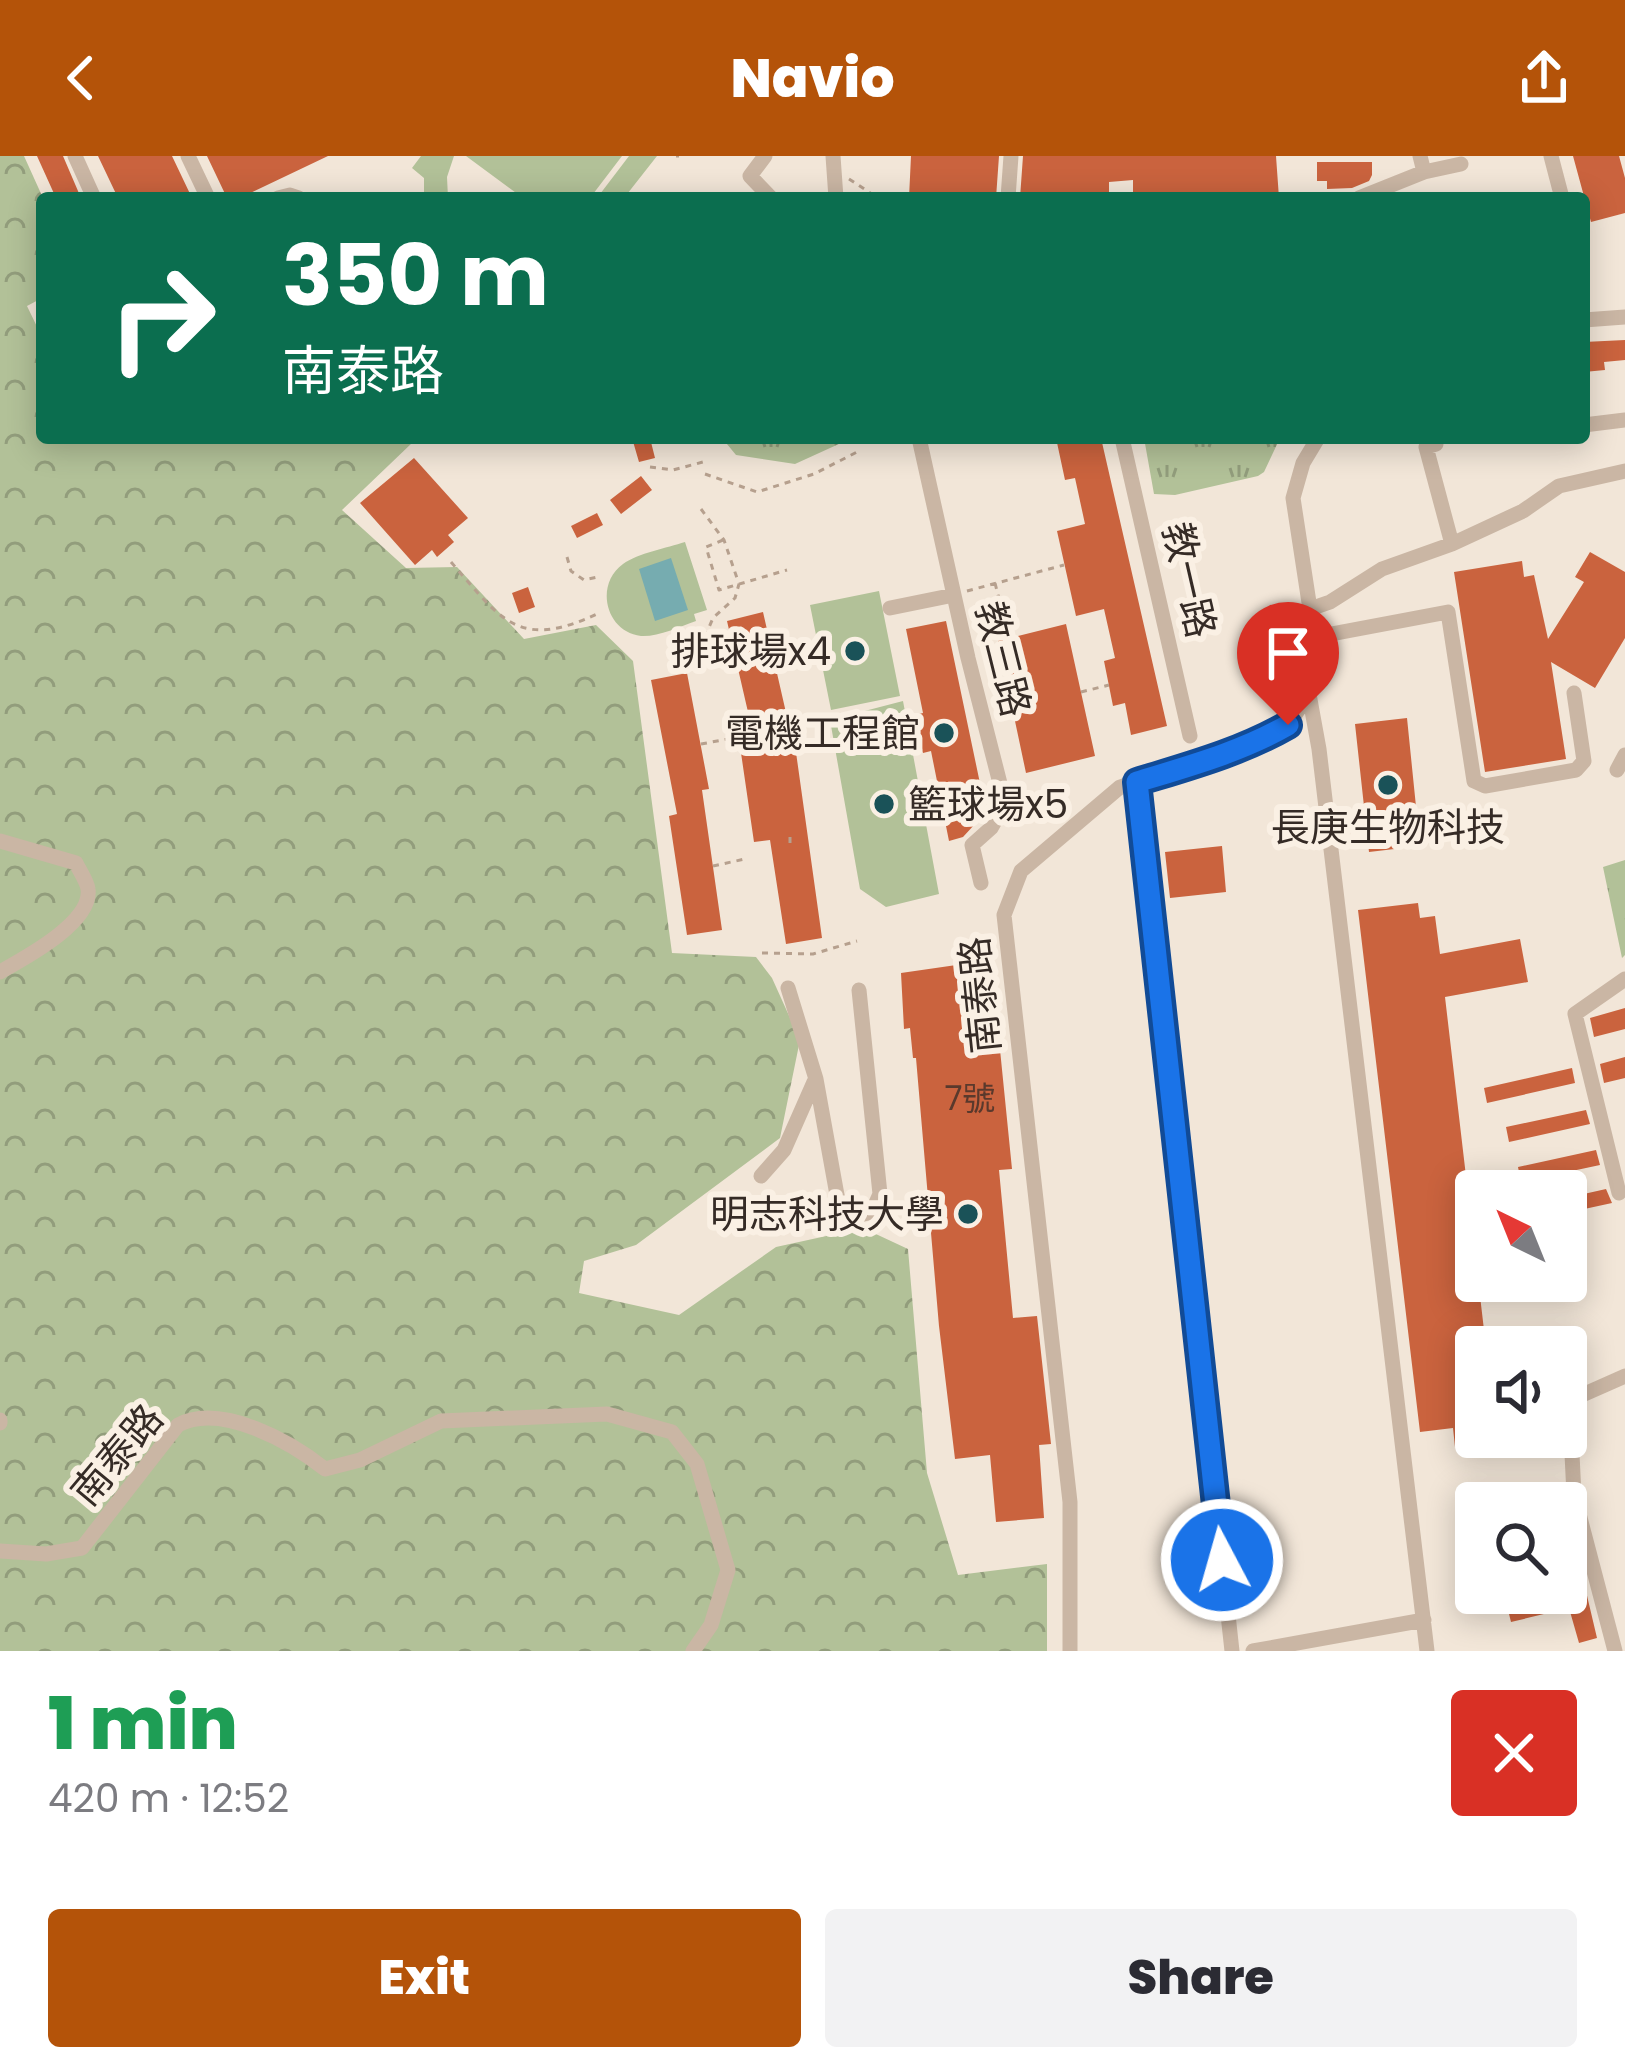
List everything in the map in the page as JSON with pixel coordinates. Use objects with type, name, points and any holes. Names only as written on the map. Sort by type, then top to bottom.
[{"type":"street","points":[[75,156],[91,192]]},
{"type":"street","points":[[188,156],[205,192]]},
{"type":"street","points":[[765,156],[750,176],[765,192]]},
{"type":"street","points":[[1008,192],[1011,156]]},
{"type":"street","points":[[1552,156],[1561,192]]},
{"type":"street","points":[[832,162],[835,192]]},
{"type":"street","points":[[1370,192],[1422,164],[1461,164]]},
{"type":"street","points":[[1590,320],[1625,317]]},
{"type":"street","points":[[1590,424],[1625,420]]},
{"type":"street","name":"教三路","points":[[920,444],[1005,803],[991,828],[972,844],[981,883]]},
{"type":"street","name":"教一路","points":[[1123,444],[1190,736]]},
{"type":"street","points":[[1314,444],[1293,498],[1310,609],[1309,694],[1426,1651]]},
{"type":"street","points":[[1436,444],[1426,447],[1452,544]]},
{"type":"street","points":[[1310,609],[1330,602],[1382,568],[1452,544],[1523,511],[1559,486],[1625,471]]},
{"type":"street","points":[[890,608],[954,595]]},
{"type":"street","points":[[1310,638],[1448,612],[1474,781],[1485,787],[1576,770],[1584,761],[1574,692]]},
{"type":"street","name":"南泰路","points":[[1070,1651],[1070,1502],[1004,915],[1021,872],[1120,787],[1262,740],[1288,725],[1309,694]]},
{"type":"street","points":[[1137,782],[1232,1651]]},
{"type":"street","points":[[0,841],[76,863],[89,891],[84,912],[42,947],[0,972]]},
{"type":"street","points":[[1619,1193],[1575,1014],[1625,979]]},
{"type":"street","points":[[788,988],[816,1079],[839,1207],[858,1216],[872,1212],[880,1194],[859,990]]},
{"type":"street","points":[[761,1176],[784,1150],[816,1079]]},
{"type":"street","points":[[1615,1651],[1574,1496],[1570,1413],[1580,1396],[1625,1376]]},
{"type":"street","name":"南泰路","points":[[0,1551],[46,1554],[82,1547],[178,1425],[192,1418],[248,1427],[326,1469],[360,1460],[440,1421],[607,1414],[672,1432],[697,1464],[728,1570],[711,1624],[693,1651]]},
{"type":"street","points":[[1252,1651],[1424,1621]]},
{"type":"path","points":[[832,162],[870,192]]},
{"type":"path","points":[[705,474],[757,492],[814,474],[861,450]]},
{"type":"path","points":[[650,467],[673,470],[703,462]]},
{"type":"path","points":[[701,509],[724,540],[739,584],[735,598],[713,618],[702,644]]},
{"type":"path","points":[[1148,546],[1202,532]]},
{"type":"path","points":[[724,540],[706,547],[718,590],[787,570]]},
{"type":"path","points":[[567,557],[571,571],[584,580],[598,577]]},
{"type":"path","points":[[451,562],[497,613],[521,629],[542,632],[599,613]]},
{"type":"path","points":[[954,595],[1064,566]]},
{"type":"path","points":[[995,584],[1009,638]]},
{"type":"path","points":[[1267,641],[1269,661],[1327,652]]},
{"type":"path","points":[[1081,692],[1108,685]]},
{"type":"path","points":[[700,744],[830,720]]},
{"type":"path","points":[[770,721],[774,741]]},
{"type":"path","points":[[790,837],[790,847]]},
{"type":"path","points":[[713,866],[745,859]]},
{"type":"path","points":[[762,953],[813,954],[857,941]]},
{"type":"green space","points":[[0,156],[24,156],[40,192],[36,192],[36,301],[27,306],[36,325],[36,444],[411,444],[342,510],[406,568],[457,567],[524,639],[596,625],[633,661],[672,953],[756,957],[772,978],[800,1040],[780,1138],[636,1245],[584,1261],[579,1293],[679,1315],[776,1247],[863,1228],[908,1249],[927,1473],[958,1575],[1047,1564],[1047,1651],[0,1651]]},
{"type":"green space","points":[[421,156],[454,156],[448,192],[424,192],[424,178],[412,168]]},
{"type":"green space","points":[[466,156],[622,156],[595,192],[515,192]]},
{"type":"green space","points":[[629,156],[657,156],[629,192],[602,192]]},
{"type":"green space","points":[[727,444],[839,444],[795,464],[736,455]]},
{"type":"green space","points":[[1145,444],[1277,444],[1258,476],[1175,495],[1154,494]]},
{"type":"green space","points":[[685,542],[707,610],[694,614],[696,621],[654,635],[629,633],[608,606],[614,573],[636,557]]},
{"type":"green space","name":"排球場x4","points":[[879,591],[900,696],[831,710],[810,605]]},
{"type":"green space","name":"籃球場x5","points":[[903,701],[939,894],[886,907],[860,889],[830,720]]},
{"type":"green space","points":[[1625,860],[1625,955],[1622,958],[1603,867]]},
{"type":"water","points":[[671,558],[688,610],[655,621],[639,569]]},
{"type":"building","points":[[37,156],[63,156],[78,192],[53,192]]},
{"type":"building","points":[[98,156],[172,156],[189,192],[115,192]]},
{"type":"building","points":[[207,156],[328,156],[253,192],[224,192]]},
{"type":"building","points":[[911,156],[999,156],[996,192],[909,192]]},
{"type":"building","points":[[1023,156],[1276,156],[1279,192],[1133,192],[1133,180],[1109,182],[1109,192],[1020,192]]},
{"type":"building","points":[[1573,156],[1619,156],[1625,178],[1625,213],[1591,222],[1590,192],[1583,192]]},
{"type":"building","points":[[1317,162],[1372,162],[1372,175],[1352,188],[1327,189],[1327,181],[1317,181]]},
{"type":"building","points":[[1625,340],[1625,360],[1604,362],[1605,370],[1590,371],[1590,342]]},
{"type":"building","points":[[634,444],[652,444],[655,458],[639,462]]},
{"type":"building","points":[[1057,444],[1102,444],[1167,726],[1131,735],[1125,703],[1113,706],[1104,661],[1115,658],[1104,609],[1076,616],[1057,531],[1085,524],[1075,478],[1065,480]]},
{"type":"building","points":[[414,458],[468,518],[448,535],[454,542],[437,557],[432,550],[415,565],[360,503]]},
{"type":"building","points":[[641,476],[652,490],[621,514],[610,500]]},
{"type":"building","points":[[597,513],[603,525],[577,538],[571,526]]},
{"type":"building","points":[[1590,552],[1625,572],[1625,638],[1595,688],[1551,662],[1566,759],[1485,772],[1454,572],[1522,561],[1524,577],[1534,575],[1548,639],[1584,582],[1575,577]]},
{"type":"building","points":[[528,587],[535,607],[519,613],[512,593]]},
{"type":"building","points":[[763,612],[787,717],[751,725],[727,621]]},
{"type":"building","name":"電機工程館","points":[[946,621],[986,812],[963,837],[949,841],[931,751],[923,753],[915,715],[923,713],[906,629]]},
{"type":"building","points":[[1066,624],[1095,756],[1026,773],[998,641]]},
{"type":"building","points":[[687,673],[709,789],[702,790],[722,930],[687,935],[669,816],[677,814],[651,680]]},
{"type":"building","name":"長庚生物科技","points":[[1407,718],[1420,846],[1369,852],[1355,724]]},
{"type":"building","points":[[794,738],[822,938],[786,944],[770,840],[754,842],[740,746]]},
{"type":"building","points":[[1222,846],[1226,892],[1170,898],[1165,852]]},
{"type":"building","points":[[1418,903],[1420,918],[1435,916],[1440,954],[1520,939],[1528,982],[1445,997],[1465,1170],[1455,1170],[1455,1302],[1481,1302],[1484,1326],[1455,1326],[1455,1447],[1453,1428],[1420,1432],[1358,910]]},
{"type":"building","points":[[991,960],[1012,1169],[999,1170],[1013,1318],[1037,1316],[1051,1444],[1039,1445],[1044,1518],[996,1522],[990,1455],[955,1459],[916,1058],[910,1028],[904,1029],[901,973]]},
{"type":"building","points":[[1625,1008],[1625,1029],[1594,1037],[1590,1018]]},
{"type":"building","points":[[1625,1057],[1625,1078],[1604,1083],[1600,1064]]},
{"type":"building","points":[[1572,1068],[1575,1083],[1487,1103],[1484,1088]]},
{"type":"building","points":[[1586,1110],[1590,1124],[1509,1142],[1506,1127]]},
{"type":"building","points":[[1596,1150],[1600,1165],[1577,1170],[1518,1167]]},
{"type":"building","points":[[1606,1189],[1612,1203],[1587,1208],[1587,1193]]},
{"type":"building","points":[[1587,1596],[1597,1638],[1579,1643],[1571,1614],[1587,1614]]},
{"type":"building","points":[[1509,1614],[1544,1614],[1511,1622]]},
{"type":"place","name":"排球場x4","points":[[855,651]]},
{"type":"place","name":"電機工程館","points":[[944,733]]},
{"type":"place","name":"長庚生物科技","points":[[1388,785]]},
{"type":"place","name":"籃球場x5","points":[[884,804]]},
{"type":"place","name":"明志科技大學","points":[[968,1214]]},
{"type":"route","points":[[1222,1560],[1137,782],[1262,740],[1288,725]]}]
